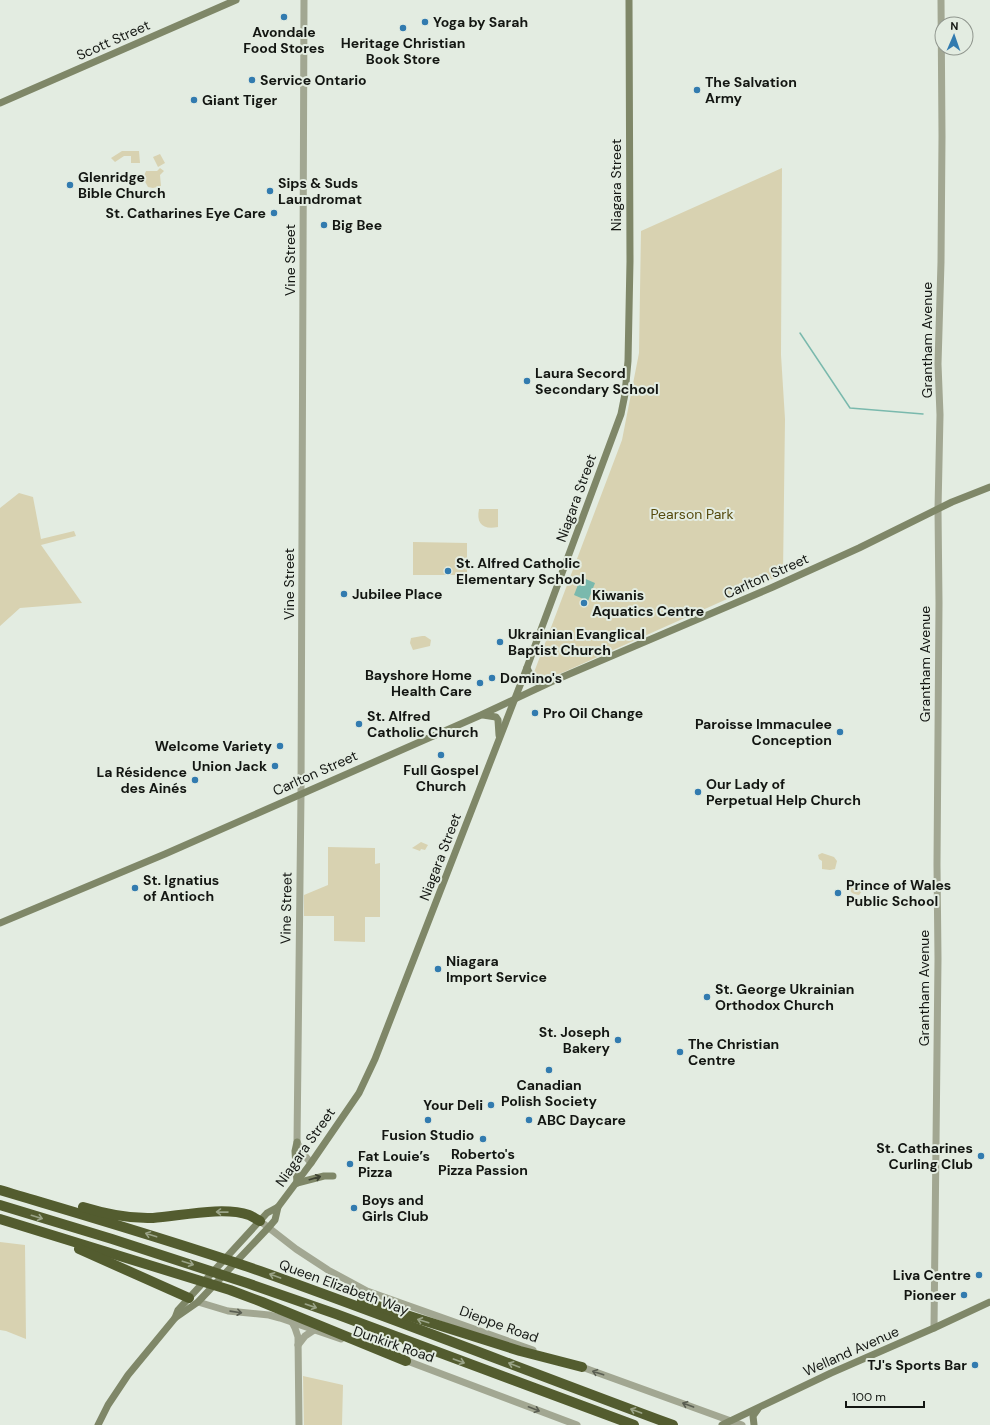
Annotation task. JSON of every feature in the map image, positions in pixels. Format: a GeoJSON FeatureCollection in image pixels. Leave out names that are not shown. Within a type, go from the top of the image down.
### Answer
{"type":"FeatureCollection","features":[{"type":"Feature","properties":{"kind":"highway"},"geometry":{"type":"LineString","coordinates":[[0,1185],[101,1213],[134,1218],[153,1218],[207,1212],[236,1212],[248,1215],[260,1221]]}},
{"type":"Feature","properties":{"kind":"highway","name":"Queen Elizabeth Way"},"geometry":{"type":"LineString","coordinates":[[0,1190],[135,1230],[258,1270],[673,1425]]}},
{"type":"Feature","properties":{"kind":"highway","name":"Queen Elizabeth Way"},"geometry":{"type":"LineString","coordinates":[[0,1205],[112,1239],[247,1283],[336,1314],[634,1425]]}},
{"type":"Feature","properties":{"kind":"highway"},"geometry":{"type":"LineString","coordinates":[[0,1219],[243,1294],[406,1361]]}},
{"type":"Feature","properties":{"kind":"highway"},"geometry":{"type":"LineString","coordinates":[[36,1230],[194,1297]]}},
{"type":"Feature","properties":{"kind":"highway"},"geometry":{"type":"LineString","coordinates":[[295,1284],[361,1301],[520,1351],[582,1367]]}},
{"type":"Feature","properties":{"kind":"main road","name":"Scott Street"},"geometry":{"type":"LineString","coordinates":[[0,103],[236,0]]}},
{"type":"Feature","properties":{"kind":"main road","name":"Niagara Street"},"geometry":{"type":"LineString","coordinates":[[98,1425],[108,1406],[128,1375],[175,1318],[178,1310],[194,1297],[246,1235],[267,1213],[278,1207],[297,1183],[359,1092],[375,1059],[527,668],[618,424],[625,394],[628,362],[630,260],[629,0]]}},
{"type":"Feature","properties":{"kind":"main road","name":"Carlton Street"},"geometry":{"type":"LineString","coordinates":[[0,923],[165,854],[481,715],[553,681],[815,568],[952,502],[990,487]]}},
{"type":"Feature","properties":{"kind":"main road"},"geometry":{"type":"LineString","coordinates":[[527,668],[531,676],[538,682],[553,681]]}},
{"type":"Feature","properties":{"kind":"main road"},"geometry":{"type":"LineString","coordinates":[[481,715],[496,717],[498,720],[499,739]]}},
{"type":"Feature","properties":{"kind":"main road"},"geometry":{"type":"LineString","coordinates":[[297,1142],[295,1155],[297,1183],[324,1176],[333,1176]]}},
{"type":"Feature","properties":{"kind":"main road","name":"Niagara Street"},"geometry":{"type":"LineString","coordinates":[[194,1297],[205,1295],[258,1239],[275,1220],[278,1207]]}},
{"type":"Feature","properties":{"kind":"main road","name":"Welland Avenue"},"geometry":{"type":"LineString","coordinates":[[722,1425],[832,1373],[990,1302]]}},
{"type":"Feature","properties":{"kind":"main road"},"geometry":{"type":"LineString","coordinates":[[754,1425],[753,1416],[758,1409]]}},
{"type":"Feature","properties":{"kind":"street","name":"Vine Street"},"geometry":{"type":"LineString","coordinates":[[297,1142],[301,794],[304,0]]}},
{"type":"Feature","properties":{"kind":"street","name":"Grantham Avenue"},"geometry":{"type":"LineString","coordinates":[[934,1328],[938,966],[938,509],[940,415],[938,364],[942,173],[941,0]]}},
{"type":"Feature","properties":{"kind":"street"},"geometry":{"type":"LineString","coordinates":[[297,1142],[301,1151],[311,1163]]}},
{"type":"Feature","properties":{"kind":"street","name":"Dieppe Road"},"geometry":{"type":"LineString","coordinates":[[260,1221],[296,1249],[328,1270],[367,1291],[742,1425]]}},
{"type":"Feature","properties":{"kind":"street","name":"Dunkirk Road"},"geometry":{"type":"LineString","coordinates":[[194,1297],[228,1311],[269,1315],[292,1322],[406,1361],[577,1425]]}},
{"type":"Feature","properties":{"kind":"street"},"geometry":{"type":"LineString","coordinates":[[292,1322],[297,1332],[298,1345],[299,1425]]}},
{"type":"Feature","properties":{"kind":"street"},"geometry":{"type":"LineString","coordinates":[[298,1345],[305,1336],[314,1330]]}},
{"type":"Feature","properties":{"kind":"green space"},"geometry":{"type":"Polygon","coordinates":[[[122,151],[139,151],[140,163],[131,163],[131,156],[124,156],[115,162],[111,158],[122,151]]]}},
{"type":"Feature","properties":{"kind":"green space"},"geometry":{"type":"Polygon","coordinates":[[[160,154],[165,163],[158,167],[153,157],[160,154]]]}},
{"type":"Feature","properties":{"kind":"green space"},"geometry":{"type":"Polygon","coordinates":[[[160,168],[164,171],[160,175],[161,186],[153,188],[148,187],[143,178],[146,171],[157,171],[160,168]]]}},
{"type":"Feature","properties":{"kind":"green space","name":"Pearson Park"},"geometry":{"type":"Polygon","coordinates":[[[782,168],[781,355],[785,419],[783,574],[564,672],[539,681],[533,675],[622,440],[639,353],[641,231],[782,168]]]}},
{"type":"Feature","properties":{"kind":"green space"},"geometry":{"type":"Polygon","coordinates":[[[19,493],[33,497],[41,539],[74,531],[76,536],[41,545],[82,603],[20,608],[0,626],[0,508],[19,493]]]}},
{"type":"Feature","properties":{"kind":"green space"},"geometry":{"type":"Polygon","coordinates":[[[479,509],[498,509],[498,527],[488,528],[482,525],[478,514],[479,509]]]}},
{"type":"Feature","properties":{"kind":"green space"},"geometry":{"type":"Polygon","coordinates":[[[413,542],[467,543],[467,575],[413,575],[413,542]]]}},
{"type":"Feature","properties":{"kind":"green space"},"geometry":{"type":"Polygon","coordinates":[[[425,636],[431,640],[430,646],[413,650],[410,643],[411,638],[425,636]]]}},
{"type":"Feature","properties":{"kind":"green space"},"geometry":{"type":"Polygon","coordinates":[[[421,842],[428,845],[425,850],[421,849],[420,851],[412,848],[421,842]]]}},
{"type":"Feature","properties":{"kind":"green space"},"geometry":{"type":"Polygon","coordinates":[[[328,847],[375,848],[375,864],[380,863],[380,917],[365,917],[365,942],[334,941],[334,916],[304,916],[304,895],[328,885],[328,847]]]}},
{"type":"Feature","properties":{"kind":"green space"},"geometry":{"type":"Polygon","coordinates":[[[822,853],[834,857],[837,861],[835,869],[822,869],[822,861],[819,859],[818,855],[822,853]]]}},
{"type":"Feature","properties":{"kind":"green space"},"geometry":{"type":"Polygon","coordinates":[[[851,885],[860,887],[863,890],[859,895],[853,894],[849,889],[851,885]]]}},
{"type":"Feature","properties":{"kind":"green space"},"geometry":{"type":"Polygon","coordinates":[[[0,1242],[25,1245],[26,1339],[0,1330],[0,1242]]]}},
{"type":"Feature","properties":{"kind":"green space"},"geometry":{"type":"Polygon","coordinates":[[[303,1376],[343,1385],[342,1425],[304,1425],[303,1376]]]}},
{"type":"Feature","properties":{"kind":"water"},"geometry":{"type":"Polygon","coordinates":[[[581,577],[595,583],[588,601],[574,595],[581,577]]]}},
{"type":"Feature","properties":{"kind":"waterway"},"geometry":{"type":"LineString","coordinates":[[800,333],[850,408],[923,414]]}},
{"type":"Feature","properties":{"kind":"place","name":"Avondale Food Stores"},"geometry":{"type":"Point","coordinates":[284,17]}},
{"type":"Feature","properties":{"kind":"place","name":"Yoga by Sarah"},"geometry":{"type":"Point","coordinates":[425,22]}},
{"type":"Feature","properties":{"kind":"place","name":"Heritage Christian Book Store"},"geometry":{"type":"Point","coordinates":[403,28]}},
{"type":"Feature","properties":{"kind":"place","name":"Service Ontario"},"geometry":{"type":"Point","coordinates":[252,80]}},
{"type":"Feature","properties":{"kind":"place","name":"The Salvation Army"},"geometry":{"type":"Point","coordinates":[697,90]}},
{"type":"Feature","properties":{"kind":"place","name":"Giant Tiger"},"geometry":{"type":"Point","coordinates":[194,100]}},
{"type":"Feature","properties":{"kind":"place","name":"Glenridge Bible Church"},"geometry":{"type":"Point","coordinates":[70,185]}},
{"type":"Feature","properties":{"kind":"place","name":"Sips & Suds Laundromat"},"geometry":{"type":"Point","coordinates":[270,191]}},
{"type":"Feature","properties":{"kind":"place","name":"St. Catharines Eye Care"},"geometry":{"type":"Point","coordinates":[274,213]}},
{"type":"Feature","properties":{"kind":"place","name":"Big Bee"},"geometry":{"type":"Point","coordinates":[324,225]}},
{"type":"Feature","properties":{"kind":"place","name":"Laura Secord Secondary School"},"geometry":{"type":"Point","coordinates":[527,381]}},
{"type":"Feature","properties":{"kind":"place","name":"St. Alfred Catholic Elementary School"},"geometry":{"type":"Point","coordinates":[448,571]}},
{"type":"Feature","properties":{"kind":"place","name":"Jubilee Place"},"geometry":{"type":"Point","coordinates":[344,594]}},
{"type":"Feature","properties":{"kind":"place","name":"Kiwanis Aquatics Centre"},"geometry":{"type":"Point","coordinates":[584,603]}},
{"type":"Feature","properties":{"kind":"place","name":"Ukrainian Evanglical Baptist Church"},"geometry":{"type":"Point","coordinates":[500,642]}},
{"type":"Feature","properties":{"kind":"place","name":"Domino's"},"geometry":{"type":"Point","coordinates":[492,678]}},
{"type":"Feature","properties":{"kind":"place","name":"Bayshore Home Health Care"},"geometry":{"type":"Point","coordinates":[480,683]}},
{"type":"Feature","properties":{"kind":"place","name":"Pro Oil Change"},"geometry":{"type":"Point","coordinates":[535,713]}},
{"type":"Feature","properties":{"kind":"place","name":"St. Alfred Catholic Church"},"geometry":{"type":"Point","coordinates":[359,724]}},
{"type":"Feature","properties":{"kind":"place","name":"Paroisse Immaculee Conception"},"geometry":{"type":"Point","coordinates":[840,732]}},
{"type":"Feature","properties":{"kind":"place","name":"Welcome Variety"},"geometry":{"type":"Point","coordinates":[280,746]}},
{"type":"Feature","properties":{"kind":"place","name":"Full Gospel Church"},"geometry":{"type":"Point","coordinates":[441,755]}},
{"type":"Feature","properties":{"kind":"place","name":"Union Jack"},"geometry":{"type":"Point","coordinates":[275,766]}},
{"type":"Feature","properties":{"kind":"place","name":"La Résidence des Ainés"},"geometry":{"type":"Point","coordinates":[195,780]}},
{"type":"Feature","properties":{"kind":"place","name":"Our Lady of Perpetual Help Church"},"geometry":{"type":"Point","coordinates":[698,792]}},
{"type":"Feature","properties":{"kind":"place","name":"St. Ignatius of Antioch"},"geometry":{"type":"Point","coordinates":[135,888]}},
{"type":"Feature","properties":{"kind":"place","name":"Prince of Wales Public School"},"geometry":{"type":"Point","coordinates":[838,893]}},
{"type":"Feature","properties":{"kind":"place","name":"Niagara Import Service"},"geometry":{"type":"Point","coordinates":[438,969]}},
{"type":"Feature","properties":{"kind":"place","name":"St. George Ukrainian Orthodox Church"},"geometry":{"type":"Point","coordinates":[707,997]}},
{"type":"Feature","properties":{"kind":"place","name":"St. Joseph Bakery"},"geometry":{"type":"Point","coordinates":[618,1040]}},
{"type":"Feature","properties":{"kind":"place","name":"The Christian Centre"},"geometry":{"type":"Point","coordinates":[680,1052]}},
{"type":"Feature","properties":{"kind":"place","name":"Canadian Polish Society"},"geometry":{"type":"Point","coordinates":[549,1070]}},
{"type":"Feature","properties":{"kind":"place","name":"Your Deli"},"geometry":{"type":"Point","coordinates":[491,1105]}},
{"type":"Feature","properties":{"kind":"place","name":"Fusion Studio"},"geometry":{"type":"Point","coordinates":[428,1120]}},
{"type":"Feature","properties":{"kind":"place","name":"ABC Daycare"},"geometry":{"type":"Point","coordinates":[529,1120]}},
{"type":"Feature","properties":{"kind":"place","name":"Roberto's Pizza Passion"},"geometry":{"type":"Point","coordinates":[483,1139]}},
{"type":"Feature","properties":{"kind":"place","name":"St. Catharines Curling Club"},"geometry":{"type":"Point","coordinates":[981,1156]}},
{"type":"Feature","properties":{"kind":"place","name":"Fat Louie’s Pizza"},"geometry":{"type":"Point","coordinates":[350,1164]}},
{"type":"Feature","properties":{"kind":"place","name":"Boys and Girls Club"},"geometry":{"type":"Point","coordinates":[354,1208]}},
{"type":"Feature","properties":{"kind":"place","name":"Liva Centre"},"geometry":{"type":"Point","coordinates":[979,1275]}},
{"type":"Feature","properties":{"kind":"place","name":"Pioneer"},"geometry":{"type":"Point","coordinates":[964,1295]}},
{"type":"Feature","properties":{"kind":"place","name":"TJ's Sports Bar"},"geometry":{"type":"Point","coordinates":[975,1365]}}]}
